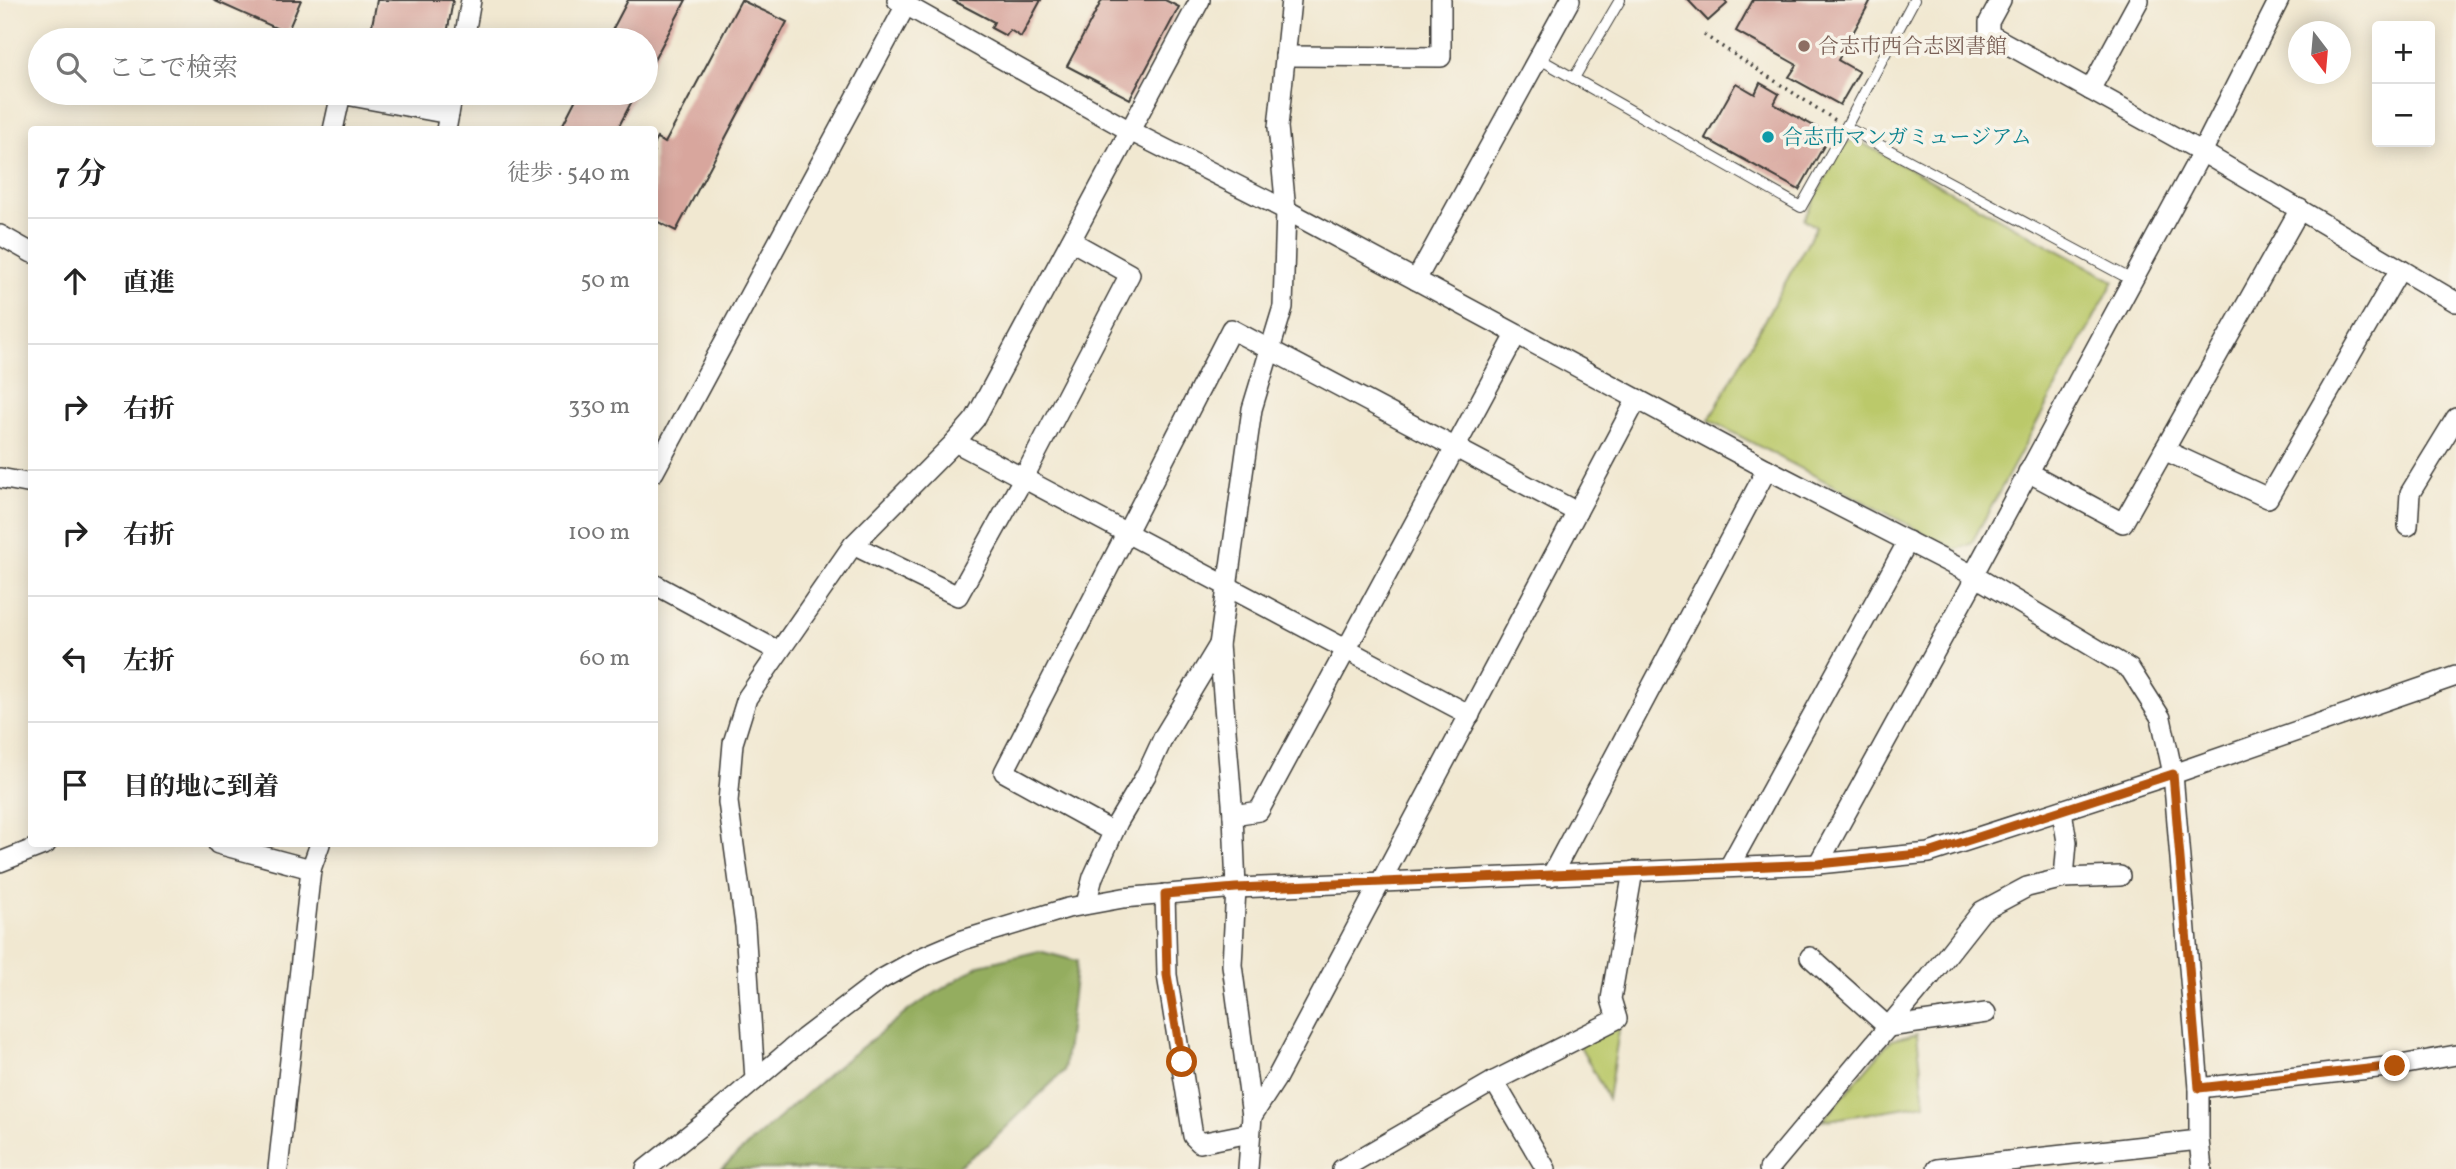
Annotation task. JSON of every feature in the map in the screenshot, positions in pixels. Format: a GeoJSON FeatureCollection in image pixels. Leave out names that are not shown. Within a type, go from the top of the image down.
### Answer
{"type":"FeatureCollection","features":[{"type":"Feature","properties":{"kind":"street"},"geometry":{"type":"LineString","coordinates":[[466,28],[471,0]]}},
{"type":"Feature","properties":{"kind":"street"},"geometry":{"type":"LineString","coordinates":[[755,1080],[745,926],[727,802],[733,743],[747,698],[853,545],[975,419],[1200,0]]}},
{"type":"Feature","properties":{"kind":"street"},"geometry":{"type":"LineString","coordinates":[[1248,1169],[1251,1125],[1232,965],[1236,888],[1233,815],[1219,645],[1252,409],[1283,307],[1286,210],[1278,127],[1291,0]]}},
{"type":"Feature","properties":{"kind":"street"},"geometry":{"type":"LineString","coordinates":[[1285,56],[1441,57],[1441,0]]}},
{"type":"Feature","properties":{"kind":"street"},"geometry":{"type":"LineString","coordinates":[[1416,280],[1570,0]]}},
{"type":"Feature","properties":{"kind":"street"},"geometry":{"type":"LineString","coordinates":[[2001,0],[1989,22],[1989,34],[2202,152],[2456,302]]}},
{"type":"Feature","properties":{"kind":"street"},"geometry":{"type":"LineString","coordinates":[[2090,90],[2139,0]]}},
{"type":"Feature","properties":{"kind":"street"},"geometry":{"type":"LineString","coordinates":[[1818,864],[1971,586],[1973,575],[2202,152],[2279,0]]}},
{"type":"Feature","properties":{"kind":"street"},"geometry":{"type":"LineString","coordinates":[[658,464],[902,2],[1130,131],[1286,210],[1767,469],[1973,575],[2130,669],[2161,718],[2173,774],[2199,1088],[2202,1169]]}},
{"type":"Feature","properties":{"kind":"street"},"geometry":{"type":"LineString","coordinates":[[334,126],[336,105]]}},
{"type":"Feature","properties":{"kind":"street"},"geometry":{"type":"LineString","coordinates":[[383,105],[447,122]]}},
{"type":"Feature","properties":{"kind":"street"},"geometry":{"type":"LineString","coordinates":[[2028,472],[2123,523],[2300,209]]}},
{"type":"Feature","properties":{"kind":"street"},"geometry":{"type":"LineString","coordinates":[[0,235],[28,251]]}},
{"type":"Feature","properties":{"kind":"street"},"geometry":{"type":"LineString","coordinates":[[853,545],[958,596],[1023,479],[1130,274],[1071,241]]}},
{"type":"Feature","properties":{"kind":"street"},"geometry":{"type":"LineString","coordinates":[[2164,450],[2268,498],[2400,269]]}},
{"type":"Feature","properties":{"kind":"street"},"geometry":{"type":"LineString","coordinates":[[1113,832],[1004,772],[1231,329],[1577,512]]}},
{"type":"Feature","properties":{"kind":"street"},"geometry":{"type":"LineString","coordinates":[[1233,815],[1259,811],[1516,335]]}},
{"type":"Feature","properties":{"kind":"street"},"geometry":{"type":"LineString","coordinates":[[1165,894],[1167,975],[1193,1136],[1200,1143],[1251,1125],[1637,399]]}},
{"type":"Feature","properties":{"kind":"street"},"geometry":{"type":"LineString","coordinates":[[2408,526],[2410,494],[2456,418]]}},
{"type":"Feature","properties":{"kind":"street"},"geometry":{"type":"LineString","coordinates":[[955,442],[1470,715]]}},
{"type":"Feature","properties":{"kind":"street"},"geometry":{"type":"LineString","coordinates":[[1551,876],[1767,469]]}},
{"type":"Feature","properties":{"kind":"street"},"geometry":{"type":"LineString","coordinates":[[0,478],[28,483]]}},
{"type":"Feature","properties":{"kind":"street"},"geometry":{"type":"LineString","coordinates":[[1729,867],[1908,541]]}},
{"type":"Feature","properties":{"kind":"street"},"geometry":{"type":"LineString","coordinates":[[658,585],[778,651]]}},
{"type":"Feature","properties":{"kind":"street"},"geometry":{"type":"LineString","coordinates":[[1086,904],[1093,877],[1113,832],[1146,775],[1164,737],[1219,645]]}},
{"type":"Feature","properties":{"kind":"street"},"geometry":{"type":"LineString","coordinates":[[646,1169],[804,1038],[880,979],[963,940],[1086,904],[1236,888],[1818,864],[1929,853],[2173,774],[2456,676]]}},
{"type":"Feature","properties":{"kind":"street"},"geometry":{"type":"LineString","coordinates":[[2062,811],[2067,842],[2064,877]]}},
{"type":"Feature","properties":{"kind":"street"},"geometry":{"type":"LineString","coordinates":[[0,862],[38,847]]}},
{"type":"Feature","properties":{"kind":"street"},"geometry":{"type":"LineString","coordinates":[[229,847],[311,869]]}},
{"type":"Feature","properties":{"kind":"street"},"geometry":{"type":"LineString","coordinates":[[278,1169],[311,869],[319,847]]}},
{"type":"Feature","properties":{"kind":"street"},"geometry":{"type":"LineString","coordinates":[[1342,1169],[1494,1081],[1617,1018],[1611,999],[1633,871]]}},
{"type":"Feature","properties":{"kind":"street"},"geometry":{"type":"LineString","coordinates":[[1777,1166],[1982,911],[2026,887],[2064,877],[2120,876]]}},
{"type":"Feature","properties":{"kind":"street"},"geometry":{"type":"LineString","coordinates":[[1810,957],[1888,1027]]}},
{"type":"Feature","properties":{"kind":"street"},"geometry":{"type":"LineString","coordinates":[[1888,1027],[1986,1013]]}},
{"type":"Feature","properties":{"kind":"street"},"geometry":{"type":"LineString","coordinates":[[2199,1088],[2395,1066],[2456,1055]]}},
{"type":"Feature","properties":{"kind":"street"},"geometry":{"type":"LineString","coordinates":[[1494,1081],[1546,1169]]}},
{"type":"Feature","properties":{"kind":"street"},"geometry":{"type":"LineString","coordinates":[[1937,1169],[2199,1140]]}},
{"type":"Feature","properties":{"kind":"lane"},"geometry":{"type":"LineString","coordinates":[[1574,78],[1620,0]]}},
{"type":"Feature","properties":{"kind":"lane"},"geometry":{"type":"LineString","coordinates":[[1538,58],[1801,206],[1914,0]]}},
{"type":"Feature","properties":{"kind":"lane"},"geometry":{"type":"LineString","coordinates":[[1846,127],[2132,280]]}},
{"type":"Feature","properties":{"kind":"path"},"geometry":{"type":"LineString","coordinates":[[1704,35],[1846,127]]}},
{"type":"Feature","properties":{"kind":"green space"},"geometry":{"type":"Polygon","coordinates":[[[1857,140],[2114,281],[1971,544],[1956,550],[1709,420],[1816,227],[1804,219],[1843,144],[1857,140]]]}},
{"type":"Feature","properties":{"kind":"green space"},"geometry":{"type":"Polygon","coordinates":[[[1039,951],[1077,961],[1064,1071],[989,1144],[954,1169],[721,1169],[834,1069],[912,1008],[980,965],[1039,951]]]}},
{"type":"Feature","properties":{"kind":"green space"},"geometry":{"type":"Polygon","coordinates":[[[1620,1025],[1608,1099],[1579,1044],[1620,1025]]]}},
{"type":"Feature","properties":{"kind":"green space"},"geometry":{"type":"Polygon","coordinates":[[[1917,1034],[1925,1104],[1822,1121],[1891,1040],[1917,1034]]]}},
{"type":"Feature","properties":{"kind":"building"},"geometry":{"type":"Polygon","coordinates":[[[213,0],[301,0],[289,28],[276,28],[213,0]]]}},
{"type":"Feature","properties":{"kind":"building"},"geometry":{"type":"Polygon","coordinates":[[[377,0],[453,0],[448,28],[371,28],[377,0]]]}},
{"type":"Feature","properties":{"kind":"building"},"geometry":{"type":"Polygon","coordinates":[[[628,0],[686,0],[658,52],[658,28],[613,28],[628,0]]]}},
{"type":"Feature","properties":{"kind":"building"},"geometry":{"type":"Polygon","coordinates":[[[741,0],[787,22],[676,231],[658,222],[658,139],[665,143],[741,0]]]}},
{"type":"Feature","properties":{"kind":"building"},"geometry":{"type":"Polygon","coordinates":[[[952,0],[1041,0],[1021,37],[1010,30],[1006,36],[991,28],[994,22],[952,0]]]}},
{"type":"Feature","properties":{"kind":"building"},"geometry":{"type":"Polygon","coordinates":[[[1102,0],[1165,0],[1179,7],[1130,99],[1067,66],[1102,0]]]}},
{"type":"Feature","properties":{"kind":"building"},"geometry":{"type":"Polygon","coordinates":[[[1688,0],[1725,0],[1727,4],[1708,21],[1688,0]]]}},
{"type":"Feature","properties":{"kind":"building","name":"合志市西合志図書館"},"geometry":{"type":"Polygon","coordinates":[[[1753,0],[1871,0],[1838,60],[1859,72],[1840,105],[1789,77],[1797,65],[1736,31],[1753,0]]]}},
{"type":"Feature","properties":{"kind":"building","name":"合志市マンガミュージアム"},"geometry":{"type":"Polygon","coordinates":[[[1736,83],[1755,94],[1760,83],[1779,94],[1774,104],[1830,135],[1799,190],[1705,138],[1736,83]]]}},
{"type":"Feature","properties":{"kind":"building"},"geometry":{"type":"Polygon","coordinates":[[[573,105],[630,105],[619,126],[562,126],[573,105]]]}},
{"type":"Feature","properties":{"kind":"place","name":"合志市西合志図書館"},"geometry":{"type":"Point","coordinates":[1804,46]}},
{"type":"Feature","properties":{"kind":"place","name":"合志市マンガミュージアム"},"geometry":{"type":"Point","coordinates":[1768,137]}},
{"type":"Feature","properties":{"kind":"route"},"geometry":{"type":"LineString","coordinates":[[1182,1062],[1167,975],[1165,894],[1236,888],[1818,864],[1929,853],[2173,774],[2199,1088],[2395,1066]]}}]}
